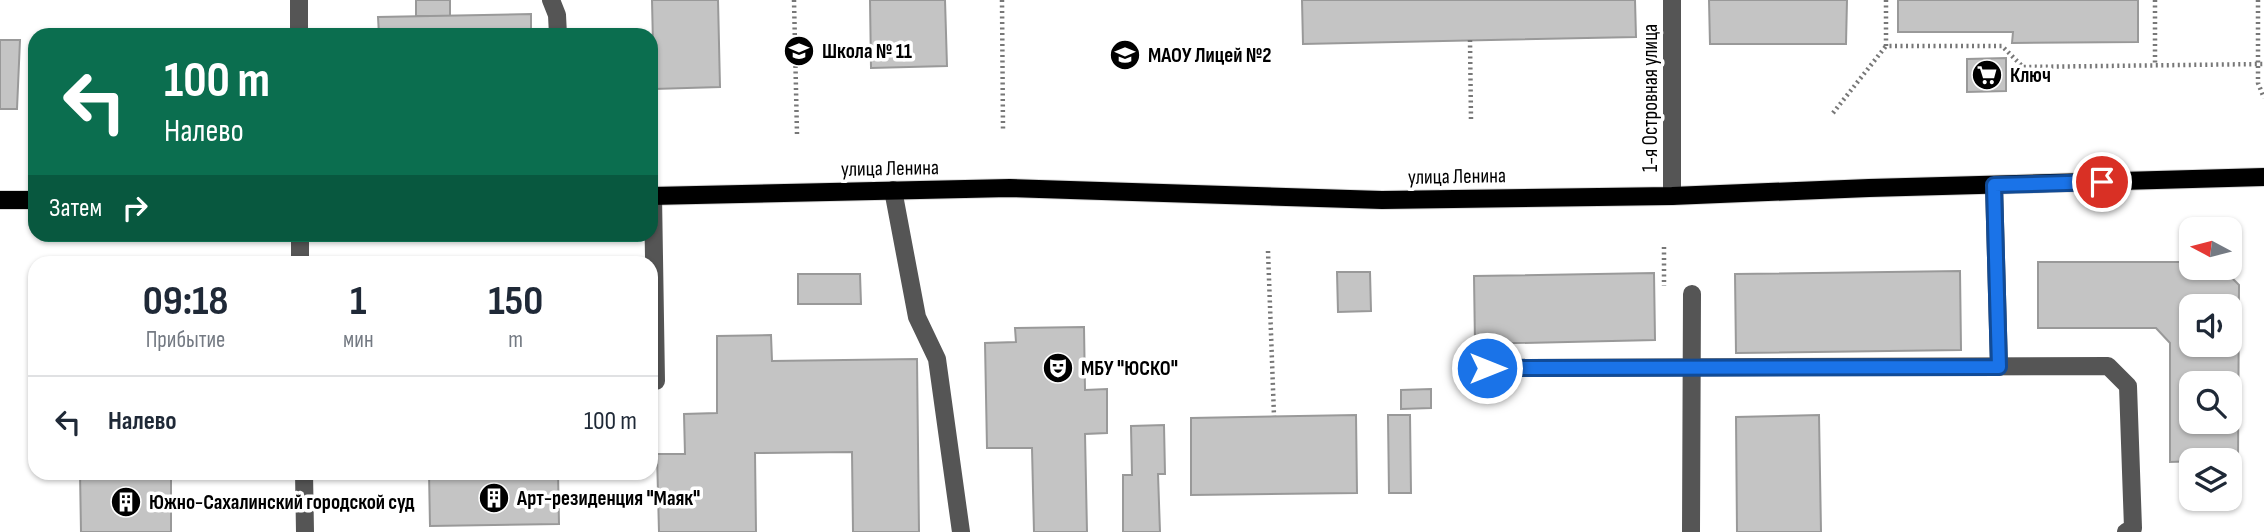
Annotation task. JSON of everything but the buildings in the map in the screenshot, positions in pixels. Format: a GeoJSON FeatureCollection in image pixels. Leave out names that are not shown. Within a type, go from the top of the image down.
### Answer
{"type":"FeatureCollection","features":[{"type":"Feature","properties":{"kind":"main road","name":"улица Ленина"},"geometry":{"type":"LineString","coordinates":[[658,196],[1010,188],[1382,200],[1672,196],[1870,187],[2264,177]]}},
{"type":"Feature","properties":{"kind":"main road"},"geometry":{"type":"LineString","coordinates":[[0,200],[28,200]]}},
{"type":"Feature","properties":{"kind":"street"},"geometry":{"type":"LineString","coordinates":[[299,0],[299,28]]}},
{"type":"Feature","properties":{"kind":"street"},"geometry":{"type":"LineString","coordinates":[[551,0],[557,15],[558,28]]}},
{"type":"Feature","properties":{"kind":"street","name":"1-я Островная улица"},"geometry":{"type":"LineString","coordinates":[[1672,0],[1672,196]]}},
{"type":"Feature","properties":{"kind":"street"},"geometry":{"type":"LineString","coordinates":[[1994,185],[1999,367]]}},
{"type":"Feature","properties":{"kind":"street"},"geometry":{"type":"LineString","coordinates":[[893,190],[917,317],[937,359],[961,532]]}},
{"type":"Feature","properties":{"kind":"street"},"geometry":{"type":"LineString","coordinates":[[1691,532],[1692,294]]}},
{"type":"Feature","properties":{"kind":"street"},"geometry":{"type":"LineString","coordinates":[[1487,368],[2108,366],[2128,386],[2133,528],[2126,532]]}},
{"type":"Feature","properties":{"kind":"street"},"geometry":{"type":"LineString","coordinates":[[304,480],[305,532]]}},
{"type":"Feature","properties":{"kind":"path"},"geometry":{"type":"LineString","coordinates":[[794,0],[797,134]]}},
{"type":"Feature","properties":{"kind":"path"},"geometry":{"type":"LineString","coordinates":[[1003,0],[1003,130]]}},
{"type":"Feature","properties":{"kind":"path"},"geometry":{"type":"LineString","coordinates":[[1833,113],[1886,46],[1886,0]]}},
{"type":"Feature","properties":{"kind":"path"},"geometry":{"type":"LineString","coordinates":[[2155,0],[2155,66]]}},
{"type":"Feature","properties":{"kind":"path"},"geometry":{"type":"LineString","coordinates":[[2258,0],[2261,65],[2258,83],[2264,98]]}},
{"type":"Feature","properties":{"kind":"path"},"geometry":{"type":"LineString","coordinates":[[1470,40],[1471,120]]}},
{"type":"Feature","properties":{"kind":"path"},"geometry":{"type":"LineString","coordinates":[[1886,46],[2002,46],[2023,67],[2261,65]]}},
{"type":"Feature","properties":{"kind":"path"},"geometry":{"type":"LineString","coordinates":[[1268,251],[1274,416]]}},
{"type":"Feature","properties":{"kind":"place","name":"Школа № 11"},"geometry":{"type":"Point","coordinates":[799,51]}},
{"type":"Feature","properties":{"kind":"place","name":"МАОУ Лицей №2"},"geometry":{"type":"Point","coordinates":[1125,55]}},
{"type":"Feature","properties":{"kind":"place","name":"Ключ"},"geometry":{"type":"Point","coordinates":[1987,75]}},
{"type":"Feature","properties":{"kind":"place","name":"МБУ \"ЮСКО\""},"geometry":{"type":"Point","coordinates":[1058,368]}},
{"type":"Feature","properties":{"kind":"place","name":"Арт-резиденция \"Маяк\""},"geometry":{"type":"Point","coordinates":[494,498]}},
{"type":"Feature","properties":{"kind":"place","name":"Южно-Сахалинский городской суд"},"geometry":{"type":"Point","coordinates":[126,502]}},
{"type":"Feature","properties":{"kind":"route"},"geometry":{"type":"LineString","coordinates":[[1487,368],[1999,367],[1994,185],[2102,182]]}}]}
